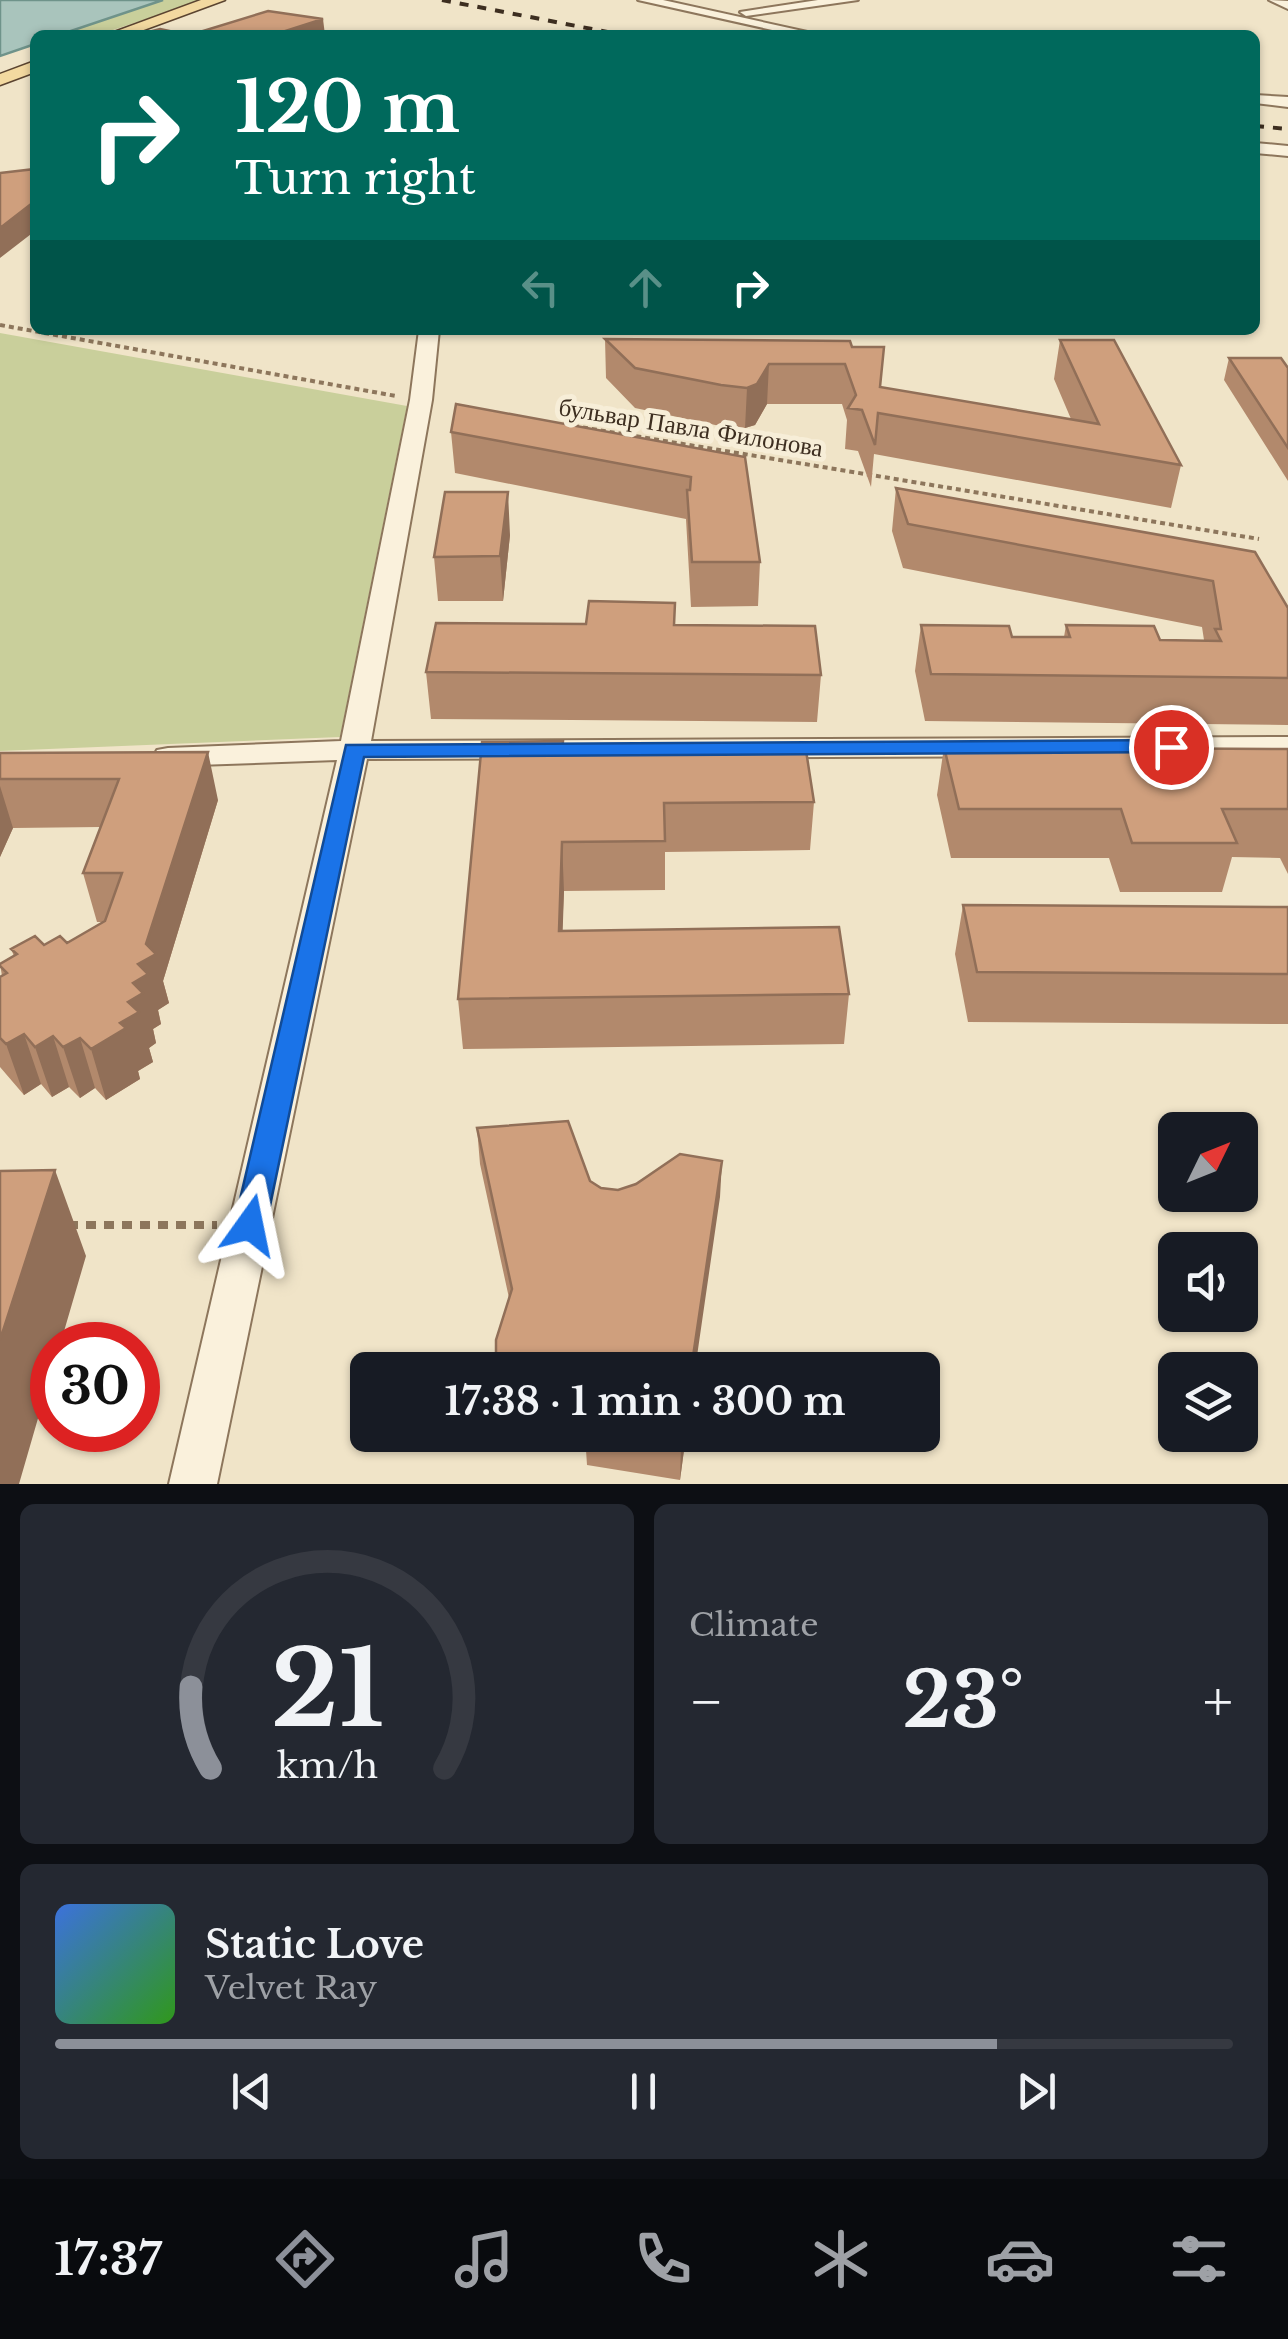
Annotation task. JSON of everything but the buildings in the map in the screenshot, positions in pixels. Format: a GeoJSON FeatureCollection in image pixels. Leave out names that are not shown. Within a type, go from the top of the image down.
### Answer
{"type":"FeatureCollection","features":[{"type":"Feature","properties":{"kind":"main road"},"geometry":{"type":"LineString","coordinates":[[129,30],[217,0]]}},
{"type":"Feature","properties":{"kind":"main road"},"geometry":{"type":"LineString","coordinates":[[0,80],[30,68]]}},
{"type":"Feature","properties":{"kind":"street"},"geometry":{"type":"LineString","coordinates":[[644,0],[790,30]]}},
{"type":"Feature","properties":{"kind":"street"},"geometry":{"type":"LineString","coordinates":[[718,15],[852,0]]}},
{"type":"Feature","properties":{"kind":"street"},"geometry":{"type":"LineString","coordinates":[[1275,0],[1288,5]]}},
{"type":"Feature","properties":{"kind":"street"},"geometry":{"type":"LineString","coordinates":[[1260,98],[1288,90]]}},
{"type":"Feature","properties":{"kind":"street"},"geometry":{"type":"LineString","coordinates":[[1260,99],[1288,102]]}},
{"type":"Feature","properties":{"kind":"street"},"geometry":{"type":"LineString","coordinates":[[1260,149],[1288,152]]}},
{"type":"Feature","properties":{"kind":"street"},"geometry":{"type":"LineString","coordinates":[[194,1484],[354,750],[421,400],[428,335]]}},
{"type":"Feature","properties":{"kind":"street"},"geometry":{"type":"LineString","coordinates":[[138,758],[354,750],[1288,746]]}},
{"type":"Feature","properties":{"kind":"path"},"geometry":{"type":"LineString","coordinates":[[0,324],[30,329]]}},
{"type":"Feature","properties":{"kind":"path"},"geometry":{"type":"LineString","coordinates":[[61,335],[421,400]]}},
{"type":"Feature","properties":{"kind":"path","name":"бульвар Павла Филонова"},"geometry":{"type":"LineString","coordinates":[[558,423],[1259,539]]}},
{"type":"Feature","properties":{"kind":"path"},"geometry":{"type":"LineString","coordinates":[[58,1225],[250,1225]]}},
{"type":"Feature","properties":{"kind":"green space"},"geometry":{"type":"Polygon","coordinates":[[[163,0],[203,0],[113,30],[74,30],[163,0]]]}},
{"type":"Feature","properties":{"kind":"green space"},"geometry":{"type":"Polygon","coordinates":[[[0,333],[407,406],[340,737],[0,751],[0,333]]]}},
{"type":"Feature","properties":{"kind":"water"},"geometry":{"type":"Polygon","coordinates":[[[0,0],[163,0],[74,30],[30,30],[30,46],[0,56],[0,0]]]}},
{"type":"Feature","properties":{"kind":"railway"},"geometry":{"type":"LineString","coordinates":[[442,0],[597,30]]}},
{"type":"Feature","properties":{"kind":"railway"},"geometry":{"type":"LineString","coordinates":[[1260,126],[1288,129]]}},
{"type":"Feature","properties":{"kind":"route"},"geometry":{"type":"LineString","coordinates":[[250,1225],[354,750],[1171,747]]}}]}
